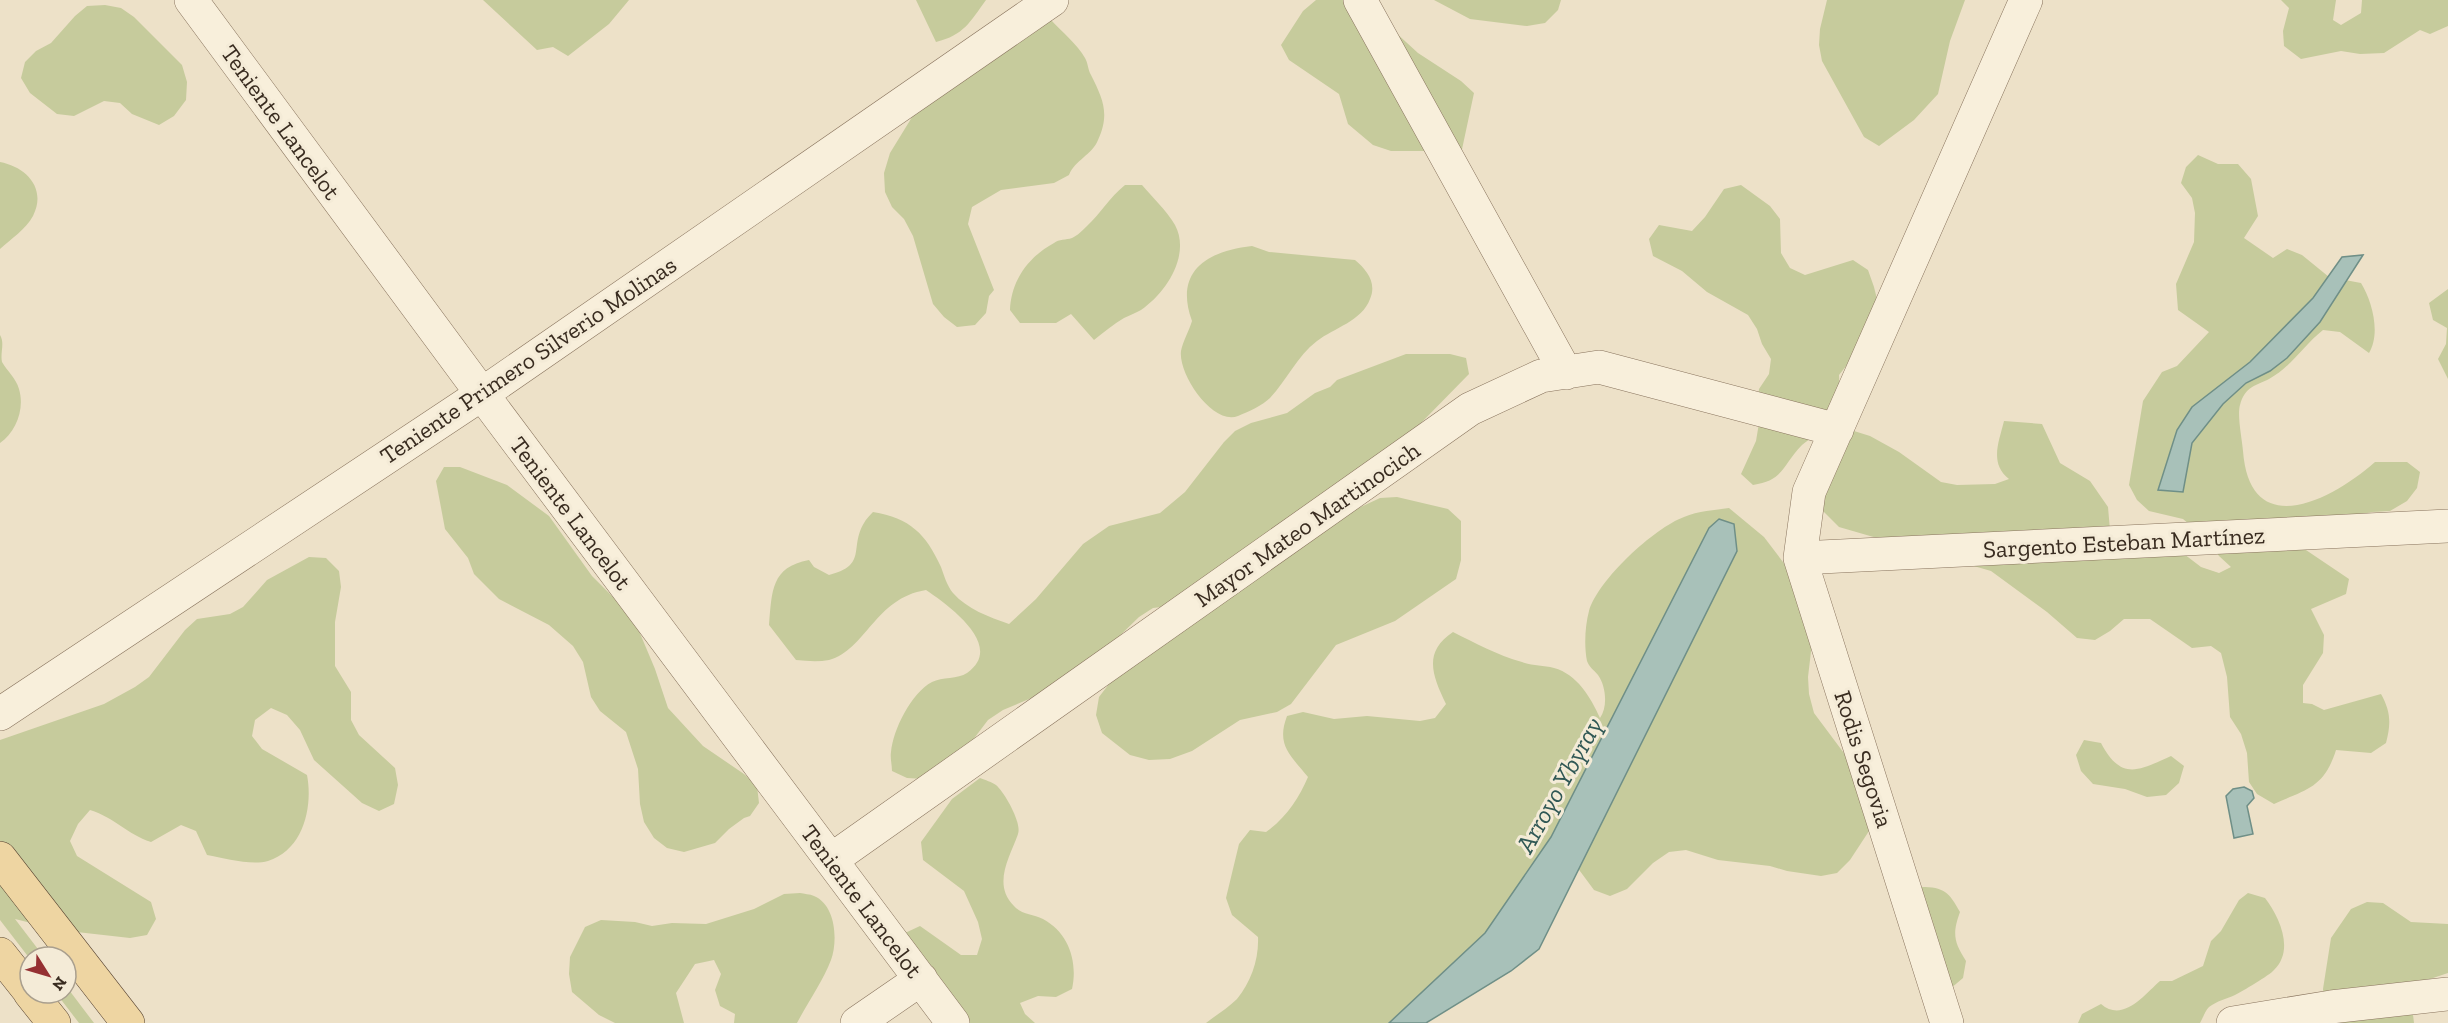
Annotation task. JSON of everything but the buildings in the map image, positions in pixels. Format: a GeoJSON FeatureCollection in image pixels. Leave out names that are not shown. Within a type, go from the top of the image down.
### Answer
{"type":"FeatureCollection","features":[{"type":"Feature","properties":{"kind":"main road"},"geometry":{"type":"LineString","coordinates":[[0,858],[128,1023]]}},
{"type":"Feature","properties":{"kind":"main road"},"geometry":{"type":"LineString","coordinates":[[0,954],[18,977]]}},
{"type":"Feature","properties":{"kind":"main road"},"geometry":{"type":"LineString","coordinates":[[40,1005],[54,1023]]}},
{"type":"Feature","properties":{"kind":"street","name":"Teniente Lancelot"},"geometry":{"type":"LineString","coordinates":[[191,0],[482,394],[953,1023]]}},
{"type":"Feature","properties":{"kind":"street","name":"Teniente Primero Silverio Molinas"},"geometry":{"type":"LineString","coordinates":[[0,714],[482,394],[1052,0]]}},
{"type":"Feature","properties":{"kind":"street"},"geometry":{"type":"LineString","coordinates":[[1360,0],[1566,373]]}},
{"type":"Feature","properties":{"kind":"street","name":"Rodis Segovia"},"geometry":{"type":"LineString","coordinates":[[1947,1023],[1800,558],[1809,492],[2026,0]]}},
{"type":"Feature","properties":{"kind":"street","name":"Mayor Mateo Martinocich"},"geometry":{"type":"LineString","coordinates":[[831,860],[1470,409],[1541,376],[1599,367],[1837,430]]}},
{"type":"Feature","properties":{"kind":"street","name":"Sargento Esteban Martínez"},"geometry":{"type":"LineString","coordinates":[[1800,558],[2448,526]]}},
{"type":"Feature","properties":{"kind":"street"},"geometry":{"type":"LineString","coordinates":[[857,1023],[921,979]]}},
{"type":"Feature","properties":{"kind":"street"},"geometry":{"type":"LineString","coordinates":[[2234,1023],[2331,1007],[2448,994]]}},
{"type":"Feature","properties":{"kind":"green space"},"geometry":{"type":"Polygon","coordinates":[[[483,0],[629,0],[609,24],[568,56],[553,47],[537,50],[483,0]]]}},
{"type":"Feature","properties":{"kind":"green space"},"geometry":{"type":"Polygon","coordinates":[[[916,0],[986,0],[971,21],[960,31],[936,42],[916,0]]]}},
{"type":"Feature","properties":{"kind":"green space"},"geometry":{"type":"Polygon","coordinates":[[[1316,0],[1350,0],[1394,31],[1418,53],[1461,81],[1474,93],[1458,168],[1430,151],[1391,151],[1373,145],[1348,124],[1339,94],[1289,60],[1281,45],[1303,11],[1316,0]]]}},
{"type":"Feature","properties":{"kind":"green space"},"geometry":{"type":"Polygon","coordinates":[[[1434,0],[1561,0],[1558,10],[1545,23],[1527,26],[1470,19],[1434,0]]]}},
{"type":"Feature","properties":{"kind":"green space"},"geometry":{"type":"Polygon","coordinates":[[[1827,0],[1965,0],[1950,41],[1938,94],[1914,120],[1879,146],[1864,137],[1822,61],[1819,45],[1820,29],[1827,0]]]}},
{"type":"Feature","properties":{"kind":"green space"},"geometry":{"type":"Polygon","coordinates":[[[2281,0],[2336,0],[2333,20],[2341,25],[2361,13],[2362,0],[2448,0],[2448,26],[2430,34],[2420,30],[2384,53],[2360,54],[2341,51],[2301,59],[2284,46],[2283,31],[2289,8],[2281,0]]]}},
{"type":"Feature","properties":{"kind":"green space"},"geometry":{"type":"Polygon","coordinates":[[[105,5],[121,8],[134,17],[182,65],[187,82],[186,100],[174,116],[159,125],[132,114],[120,103],[104,101],[74,116],[57,114],[30,93],[21,78],[25,62],[36,51],[51,43],[75,16],[87,6],[105,5]]]}},
{"type":"Feature","properties":{"kind":"green space"},"geometry":{"type":"Polygon","coordinates":[[[1051,20],[1074,43],[1086,60],[1104,107],[1102,131],[1095,145],[1075,165],[1069,175],[1054,183],[1001,190],[972,207],[968,224],[994,290],[989,296],[986,313],[975,325],[957,327],[933,304],[913,236],[904,219],[892,207],[885,192],[884,173],[890,153],[925,96],[1051,20]]]}},
{"type":"Feature","properties":{"kind":"green space"},"geometry":{"type":"Polygon","coordinates":[[[2198,155],[2218,164],[2238,164],[2251,179],[2258,216],[2244,238],[2273,258],[2287,249],[2302,255],[2329,277],[2361,283],[2374,317],[2373,345],[2369,353],[2340,332],[2323,330],[2277,374],[2248,390],[2245,394],[2239,409],[2243,451],[2249,479],[2261,497],[2277,505],[2296,505],[2316,499],[2337,489],[2375,462],[2407,462],[2420,472],[2417,488],[2407,501],[2390,511],[2372,512],[2314,524],[2300,546],[2349,579],[2346,594],[2311,609],[2324,635],[2323,653],[2303,685],[2303,703],[2312,704],[2324,710],[2381,694],[2387,707],[2389,730],[2386,743],[2371,753],[2336,750],[2320,780],[2313,786],[2274,804],[2257,794],[2249,782],[2247,753],[2241,734],[2230,717],[2227,677],[2221,653],[2211,646],[2192,648],[2150,619],[2124,619],[2095,640],[2077,638],[2047,612],[1991,571],[1839,527],[1822,510],[1834,434],[1854,431],[1870,436],[1899,452],[1941,482],[1957,485],[1995,484],[2009,479],[2003,473],[1997,459],[2004,421],[2042,424],[2060,463],[2090,481],[2108,507],[2111,542],[2184,554],[2201,567],[2219,573],[2231,567],[2219,556],[2209,541],[2183,519],[2149,511],[2137,500],[2129,485],[2143,401],[2162,372],[2177,366],[2209,332],[2178,310],[2176,284],[2194,242],[2195,213],[2192,198],[2181,183],[2186,167],[2198,155]]]}},
{"type":"Feature","properties":{"kind":"green space"},"geometry":{"type":"Polygon","coordinates":[[[0,162],[18,169],[32,180],[36,188],[37,206],[30,221],[0,249],[0,162]]]}},
{"type":"Feature","properties":{"kind":"green space"},"geometry":{"type":"Polygon","coordinates":[[[1125,185],[1142,185],[1175,225],[1180,249],[1178,261],[1167,284],[1141,310],[1120,320],[1094,340],[1071,314],[1056,323],[1020,323],[1010,310],[1011,299],[1018,280],[1029,263],[1036,255],[1056,242],[1072,238],[1080,233],[1125,185]]]}},
{"type":"Feature","properties":{"kind":"green space"},"geometry":{"type":"Polygon","coordinates":[[[1741,185],[1770,206],[1780,219],[1781,253],[1790,268],[1805,275],[1853,260],[1868,270],[1878,303],[1870,336],[1839,375],[1839,394],[1829,425],[1802,445],[1777,476],[1753,485],[1741,474],[1756,441],[1759,423],[1757,407],[1759,389],[1769,374],[1771,359],[1748,315],[1707,292],[1682,271],[1653,256],[1649,239],[1659,225],[1692,231],[1705,217],[1724,189],[1741,185]]]}},
{"type":"Feature","properties":{"kind":"green space"},"geometry":{"type":"Polygon","coordinates":[[[1252,246],[1269,252],[1355,260],[1370,277],[1372,293],[1361,313],[1310,347],[1267,401],[1238,416],[1228,417],[1208,406],[1199,396],[1185,372],[1181,351],[1192,321],[1187,289],[1198,267],[1208,259],[1221,253],[1252,246]]]}},
{"type":"Feature","properties":{"kind":"green space"},"geometry":{"type":"Polygon","coordinates":[[[2448,289],[2448,379],[2438,359],[2446,344],[2447,328],[2433,320],[2429,303],[2448,289]]]}},
{"type":"Feature","properties":{"kind":"green space"},"geometry":{"type":"Polygon","coordinates":[[[0,335],[2,362],[18,385],[21,404],[15,426],[0,443],[0,335]]]}},
{"type":"Feature","properties":{"kind":"green space"},"geometry":{"type":"Polygon","coordinates":[[[1406,354],[1450,354],[1466,358],[1469,374],[1333,520],[1380,498],[1397,497],[1448,509],[1461,521],[1461,560],[1456,579],[1395,621],[1336,645],[1291,704],[1277,712],[1240,720],[1192,751],[1170,759],[1149,760],[1130,755],[1102,733],[1096,715],[1099,697],[1169,606],[1153,608],[1139,617],[1100,655],[1053,689],[1003,710],[988,720],[966,749],[925,779],[907,778],[892,771],[892,743],[904,713],[924,687],[936,680],[963,675],[977,662],[980,651],[977,639],[959,616],[926,590],[909,595],[883,613],[853,646],[842,654],[821,661],[796,660],[769,625],[773,591],[780,575],[796,563],[809,560],[814,567],[829,575],[849,566],[855,555],[860,532],[873,512],[897,518],[915,529],[935,555],[953,593],[972,608],[1009,624],[1036,599],[1083,544],[1109,526],[1160,513],[1185,492],[1235,431],[1251,423],[1287,413],[1315,393],[1330,387],[1337,380],[1406,354]]]}},
{"type":"Feature","properties":{"kind":"green space"},"geometry":{"type":"Polygon","coordinates":[[[444,467],[460,467],[507,485],[549,516],[592,576],[617,601],[639,631],[668,708],[703,746],[744,774],[757,786],[759,803],[750,816],[729,829],[715,843],[684,852],[667,848],[654,838],[644,822],[640,804],[638,769],[626,732],[600,711],[591,697],[583,662],[573,646],[549,625],[499,599],[474,574],[468,558],[445,529],[436,481],[444,467]]]}},
{"type":"Feature","properties":{"kind":"green space"},"geometry":{"type":"Polygon","coordinates":[[[1729,508],[1764,537],[1805,591],[1812,643],[1808,677],[1809,694],[1814,713],[1861,776],[1871,828],[1850,860],[1837,873],[1821,876],[1787,871],[1770,866],[1718,860],[1686,850],[1669,852],[1653,863],[1627,889],[1610,896],[1594,890],[1574,863],[1505,922],[1397,1023],[1206,1023],[1237,999],[1253,970],[1257,954],[1258,937],[1232,915],[1226,898],[1239,844],[1250,830],[1266,832],[1280,820],[1296,800],[1308,777],[1291,756],[1284,742],[1284,726],[1287,716],[1303,712],[1334,719],[1367,716],[1420,721],[1435,718],[1446,704],[1434,674],[1434,656],[1437,648],[1453,632],[1513,659],[1562,671],[1582,688],[1600,718],[1605,702],[1604,691],[1601,680],[1587,661],[1585,649],[1589,611],[1594,599],[1603,585],[1629,556],[1658,532],[1689,515],[1729,508]]]}},
{"type":"Feature","properties":{"kind":"green space"},"geometry":{"type":"Polygon","coordinates":[[[309,557],[326,558],[339,571],[341,587],[335,622],[335,666],[351,692],[351,720],[359,735],[395,768],[398,785],[394,804],[379,811],[362,803],[314,760],[300,730],[287,715],[271,708],[255,720],[252,736],[262,749],[307,775],[309,787],[307,813],[298,837],[290,847],[268,861],[254,863],[230,860],[207,855],[196,831],[181,825],[151,842],[90,810],[78,824],[70,841],[77,856],[151,902],[156,919],[147,935],[130,938],[59,930],[15,919],[35,945],[19,945],[0,920],[0,740],[104,704],[135,687],[149,677],[185,630],[197,619],[230,614],[243,607],[267,580],[309,557]]]}},
{"type":"Feature","properties":{"kind":"green space"},"geometry":{"type":"Polygon","coordinates":[[[2084,740],[2101,743],[2108,755],[2123,768],[2149,766],[2171,756],[2184,766],[2179,783],[2166,795],[2147,797],[2125,789],[2093,784],[2081,771],[2076,755],[2084,740]]]}},
{"type":"Feature","properties":{"kind":"green space"},"geometry":{"type":"Polygon","coordinates":[[[980,778],[1000,789],[1018,823],[1018,834],[1007,861],[1003,880],[1008,898],[1020,911],[1043,919],[1052,925],[1070,949],[1074,969],[1072,989],[1056,997],[1038,996],[1020,1003],[1025,1014],[1035,1023],[955,1023],[905,933],[920,926],[961,955],[977,955],[982,939],[978,922],[964,891],[923,860],[921,842],[952,799],[980,778]]]}},
{"type":"Feature","properties":{"kind":"green space"},"geometry":{"type":"Polygon","coordinates":[[[1921,887],[1935,888],[1945,892],[1960,912],[1955,932],[1959,948],[1966,961],[1963,978],[1950,989],[1921,887]]]}},
{"type":"Feature","properties":{"kind":"green space"},"geometry":{"type":"Polygon","coordinates":[[[800,893],[814,896],[827,907],[833,924],[834,943],[828,968],[797,1023],[734,1023],[735,1014],[720,1006],[715,990],[721,974],[714,960],[695,964],[676,993],[684,1023],[615,1023],[599,1015],[572,992],[569,974],[570,957],[585,927],[601,920],[635,922],[652,926],[672,923],[706,924],[754,909],[784,894],[800,893]]]}},
{"type":"Feature","properties":{"kind":"green space"},"geometry":{"type":"Polygon","coordinates":[[[2248,893],[2265,898],[2280,923],[2283,933],[2283,953],[2280,962],[2271,972],[2238,993],[2209,1007],[2200,1023],[2078,1023],[2082,1014],[2101,1004],[2109,1009],[2125,1009],[2133,1005],[2160,981],[2172,981],[2203,966],[2211,941],[2221,931],[2239,900],[2248,893]]]}},
{"type":"Feature","properties":{"kind":"green space"},"geometry":{"type":"Polygon","coordinates":[[[2367,902],[2383,903],[2411,922],[2448,924],[2448,973],[2418,983],[2411,998],[2414,1023],[2338,1023],[2324,1006],[2323,989],[2331,938],[2351,909],[2367,902]]]}},
{"type":"Feature","properties":{"kind":"green space"},"geometry":{"type":"Polygon","coordinates":[[[78,1002],[94,1023],[79,1023],[65,1005],[78,1005],[78,1002]]]}},
{"type":"Feature","properties":{"kind":"water"},"geometry":{"type":"Polygon","coordinates":[[[2363,255],[2320,322],[2287,358],[2270,371],[2246,383],[2223,404],[2192,443],[2183,492],[2158,490],[2177,430],[2192,407],[2250,362],[2313,298],[2342,257],[2363,255]]]}},
{"type":"Feature","properties":{"kind":"water"},"geometry":{"type":"Polygon","coordinates":[[[1719,519],[1734,524],[1737,551],[1539,949],[1511,971],[1426,1023],[1389,1023],[1485,933],[1551,837],[1709,528],[1719,519]]]}},
{"type":"Feature","properties":{"kind":"water"},"geometry":{"type":"Polygon","coordinates":[[[2244,787],[2252,791],[2254,798],[2247,806],[2253,834],[2234,838],[2226,796],[2233,789],[2244,787]]]}},
{"type":"Feature","properties":{"kind":"water label","name":"Arroyo Ybyray"},"geometry":{"type":"Point","coordinates":[1559,785]}}]}
